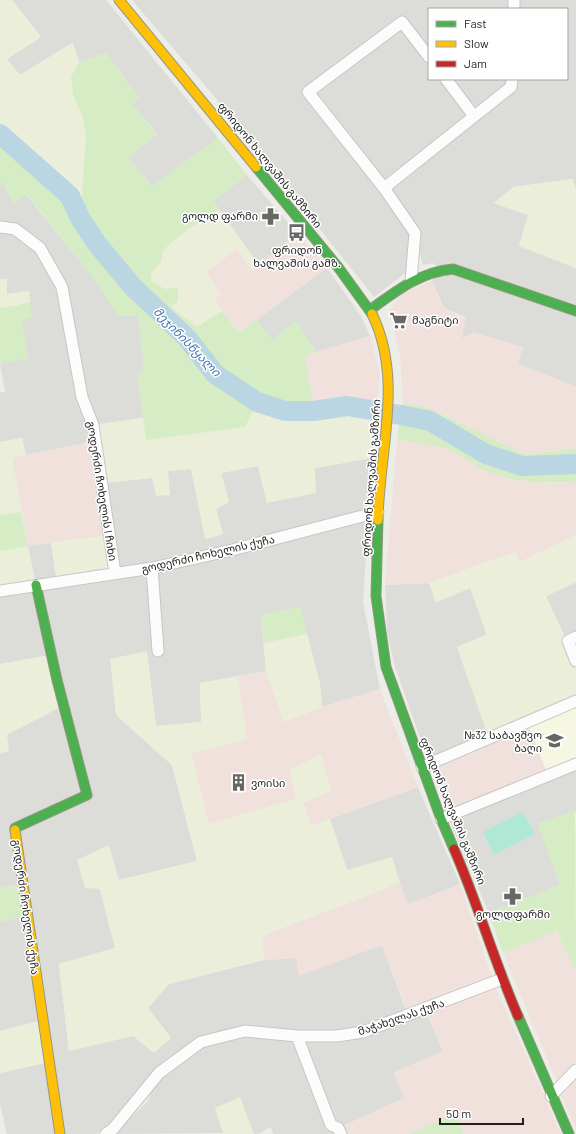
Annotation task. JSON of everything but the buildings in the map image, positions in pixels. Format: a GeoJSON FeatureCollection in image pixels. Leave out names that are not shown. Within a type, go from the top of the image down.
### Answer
{"type":"FeatureCollection","features":[{"type":"Feature","properties":{"kind":"main road","name":"ფრიდონ ხალვაშის გამზირი"},"geometry":{"type":"LineString","coordinates":[[119,0],[338,267],[370,310],[380,330],[390,387],[378,512],[376,596],[386,666],[441,819],[469,883],[502,979],[551,1096],[569,1134]]}},
{"type":"Feature","properties":{"kind":"main road"},"geometry":{"type":"LineString","coordinates":[[370,310],[411,281],[439,269],[453,269],[576,311]]}},
{"type":"Feature","properties":{"kind":"main road","name":"გოდერძი ჩოხელის ქუჩა"},"geometry":{"type":"LineString","coordinates":[[36,585],[87,795],[15,828],[60,1134]]}},
{"type":"Feature","properties":{"kind":"street"},"geometry":{"type":"LineString","coordinates":[[411,281],[415,233],[384,188],[308,92],[402,22],[428,56]]}},
{"type":"Feature","properties":{"kind":"street"},"geometry":{"type":"LineString","coordinates":[[447,80],[474,116]]}},
{"type":"Feature","properties":{"kind":"street"},"geometry":{"type":"LineString","coordinates":[[384,188],[512,87],[512,80]]}},
{"type":"Feature","properties":{"kind":"street","name":"გოდერძი ჩოხელის I ჩიხი"},"geometry":{"type":"LineString","coordinates":[[0,227],[15,229],[40,248],[62,287],[82,397],[93,425],[115,573]]}},
{"type":"Feature","properties":{"kind":"street","name":"გოდერძი ჩოხელის ქუჩა"},"geometry":{"type":"LineString","coordinates":[[0,591],[152,568],[232,550],[378,512]]}},
{"type":"Feature","properties":{"kind":"street"},"geometry":{"type":"LineString","coordinates":[[152,568],[158,651]]}},
{"type":"Feature","properties":{"kind":"street"},"geometry":{"type":"LineString","coordinates":[[576,637],[568,641],[576,661]]}},
{"type":"Feature","properties":{"kind":"street"},"geometry":{"type":"LineString","coordinates":[[422,767],[576,701]]}},
{"type":"Feature","properties":{"kind":"street"},"geometry":{"type":"LineString","coordinates":[[441,819],[576,764]]}},
{"type":"Feature","properties":{"kind":"street","name":"მაჭახელას ქუჩა"},"geometry":{"type":"LineString","coordinates":[[106,1134],[113,1129],[159,1073],[200,1042],[245,1031],[297,1036],[337,1036],[363,1032],[502,979]]}},
{"type":"Feature","properties":{"kind":"street"},"geometry":{"type":"LineString","coordinates":[[297,1036],[331,1125],[338,1128],[341,1134]]}},
{"type":"Feature","properties":{"kind":"street"},"geometry":{"type":"LineString","coordinates":[[551,1096],[576,1070]]}},
{"type":"Feature","properties":{"kind":"shaded area"},"geometry":{"type":"Polygon","coordinates":[[[0,0],[12,0],[41,37],[7,59],[20,75],[73,43],[79,62],[71,77],[73,95],[82,115],[86,135],[82,198],[70,196],[0,134],[0,0]]]}},
{"type":"Feature","properties":{"kind":"shaded area"},"geometry":{"type":"Polygon","coordinates":[[[12,0],[106,0],[218,138],[152,186],[128,157],[157,134],[132,104],[139,97],[106,53],[79,62],[72,43],[20,75],[6,59],[41,37],[12,0]]]}},
{"type":"Feature","properties":{"kind":"shaded area"},"geometry":{"type":"Polygon","coordinates":[[[132,0],[576,0],[576,190],[573,179],[513,187],[494,203],[528,215],[519,246],[576,268],[576,387],[518,364],[522,347],[462,339],[465,317],[444,308],[432,281],[439,269],[433,263],[423,265],[415,234],[408,271],[374,297],[213,95],[132,0]]]}},
{"type":"Feature","properties":{"kind":"shaded area"},"geometry":{"type":"Polygon","coordinates":[[[247,175],[297,233],[259,265],[213,201],[247,175]]]}},
{"type":"Feature","properties":{"kind":"shaded area"},"geometry":{"type":"Polygon","coordinates":[[[573,179],[576,190],[576,268],[519,246],[528,215],[494,203],[513,187],[573,179]]]}},
{"type":"Feature","properties":{"kind":"shaded area"},"geometry":{"type":"Polygon","coordinates":[[[3,182],[26,194],[91,275],[119,316],[138,315],[144,370],[137,373],[143,418],[93,425],[96,441],[26,455],[22,438],[0,442],[0,392],[5,392],[0,364],[27,358],[22,320],[32,317],[7,294],[7,279],[0,279],[0,183],[3,182]]]}},
{"type":"Feature","properties":{"kind":"shaded area"},"geometry":{"type":"Polygon","coordinates":[[[219,210],[259,265],[252,271],[237,249],[206,272],[221,294],[214,300],[222,311],[197,327],[171,306],[165,289],[151,281],[151,273],[161,262],[163,250],[183,233],[219,210]]]}},
{"type":"Feature","properties":{"kind":"shaded area"},"geometry":{"type":"Polygon","coordinates":[[[297,233],[327,268],[239,333],[214,300],[205,272],[237,249],[252,270],[297,233]]]}},
{"type":"Feature","properties":{"kind":"shaded area"},"geometry":{"type":"Polygon","coordinates":[[[327,268],[361,316],[370,336],[316,352],[296,321],[272,340],[256,319],[327,268]]]}},
{"type":"Feature","properties":{"kind":"shaded area"},"geometry":{"type":"Polygon","coordinates":[[[0,279],[7,279],[7,294],[29,291],[30,303],[0,308],[0,279]]]}},
{"type":"Feature","properties":{"kind":"shaded area"},"geometry":{"type":"Polygon","coordinates":[[[432,281],[442,307],[465,320],[462,339],[473,332],[523,347],[518,364],[576,387],[576,448],[526,455],[427,407],[403,403],[400,357],[390,310],[402,294],[432,281]]]}},
{"type":"Feature","properties":{"kind":"shaded area"},"geometry":{"type":"Polygon","coordinates":[[[370,336],[380,373],[376,411],[347,406],[314,411],[305,355],[370,336]]]}},
{"type":"Feature","properties":{"kind":"shaded area"},"geometry":{"type":"Polygon","coordinates":[[[257,402],[285,411],[314,411],[347,406],[376,411],[372,458],[315,468],[316,493],[267,503],[258,466],[221,473],[229,502],[216,509],[223,534],[205,539],[191,469],[168,471],[170,495],[156,496],[152,478],[102,483],[93,425],[143,418],[146,440],[257,402]]]}},
{"type":"Feature","properties":{"kind":"shaded area"},"geometry":{"type":"Polygon","coordinates":[[[22,438],[26,455],[12,458],[21,512],[0,515],[0,442],[22,438]]]}},
{"type":"Feature","properties":{"kind":"shaded area"},"geometry":{"type":"Polygon","coordinates":[[[397,440],[435,445],[548,484],[576,481],[576,535],[520,562],[515,552],[429,583],[385,585],[397,440]]]}},
{"type":"Feature","properties":{"kind":"shaded area"},"geometry":{"type":"Polygon","coordinates":[[[96,441],[109,534],[28,546],[12,458],[96,441]]]}},
{"type":"Feature","properties":{"kind":"shaded area"},"geometry":{"type":"Polygon","coordinates":[[[372,458],[367,511],[363,518],[368,526],[363,602],[380,689],[322,707],[320,684],[300,607],[261,615],[266,671],[200,683],[201,722],[156,726],[147,652],[116,715],[172,765],[197,861],[119,880],[100,889],[115,948],[59,964],[69,1050],[133,1036],[171,1038],[148,1008],[169,984],[264,960],[296,958],[299,975],[382,945],[408,1016],[425,1010],[443,1052],[394,1072],[404,1098],[339,1128],[341,1134],[273,1134],[271,1127],[258,1134],[254,1134],[239,1097],[223,1133],[113,1134],[148,1101],[158,1074],[110,1123],[97,1134],[64,1134],[23,884],[0,888],[0,753],[9,751],[6,735],[64,705],[51,655],[0,664],[0,591],[36,585],[28,546],[51,543],[57,582],[102,483],[152,478],[170,495],[168,471],[191,469],[206,539],[223,534],[216,509],[229,502],[221,473],[258,466],[267,503],[315,468],[372,458]]]}},
{"type":"Feature","properties":{"kind":"shaded area"},"geometry":{"type":"Polygon","coordinates":[[[109,534],[115,573],[57,582],[51,543],[109,534]]]}},
{"type":"Feature","properties":{"kind":"shaded area"},"geometry":{"type":"Polygon","coordinates":[[[576,535],[576,582],[546,596],[576,661],[576,701],[489,738],[457,647],[487,634],[470,588],[436,602],[429,583],[515,552],[520,562],[576,535]]]}},
{"type":"Feature","properties":{"kind":"shaded area"},"geometry":{"type":"Polygon","coordinates":[[[28,546],[36,585],[0,591],[0,551],[28,546]]]}},
{"type":"Feature","properties":{"kind":"shaded area"},"geometry":{"type":"Polygon","coordinates":[[[576,582],[576,661],[546,596],[576,582]]]}},
{"type":"Feature","properties":{"kind":"shaded area"},"geometry":{"type":"Polygon","coordinates":[[[429,583],[436,602],[470,588],[487,635],[457,647],[489,738],[428,760],[395,667],[387,632],[385,585],[429,583]]]}},
{"type":"Feature","properties":{"kind":"shaded area"},"geometry":{"type":"Polygon","coordinates":[[[307,634],[320,684],[322,707],[284,722],[266,671],[264,643],[307,634]]]}},
{"type":"Feature","properties":{"kind":"shaded area"},"geometry":{"type":"Polygon","coordinates":[[[147,651],[156,726],[201,722],[200,683],[237,677],[247,739],[191,753],[209,824],[296,799],[289,770],[321,754],[331,791],[303,803],[311,826],[330,819],[347,870],[392,857],[400,883],[262,935],[264,960],[169,984],[148,1008],[171,1038],[154,1053],[133,1036],[69,1051],[59,964],[115,948],[100,889],[85,888],[77,860],[109,845],[119,880],[197,861],[172,765],[116,715],[110,659],[147,651]]]}},
{"type":"Feature","properties":{"kind":"shaded area"},"geometry":{"type":"Polygon","coordinates":[[[51,655],[64,705],[7,735],[9,751],[0,753],[0,664],[51,655]]]}},
{"type":"Feature","properties":{"kind":"shaded area"},"geometry":{"type":"Polygon","coordinates":[[[266,671],[284,722],[322,707],[380,689],[418,787],[311,826],[303,803],[296,799],[209,825],[191,753],[247,739],[237,677],[266,671]]]}},
{"type":"Feature","properties":{"kind":"shaded area","name":"№32 საბავშვო ბაღი"},"geometry":{"type":"Polygon","coordinates":[[[576,705],[576,758],[546,770],[528,724],[576,705]]]}},
{"type":"Feature","properties":{"kind":"shaded area"},"geometry":{"type":"Polygon","coordinates":[[[528,724],[546,770],[447,814],[433,766],[528,724]]]}},
{"type":"Feature","properties":{"kind":"shaded area"},"geometry":{"type":"Polygon","coordinates":[[[576,764],[576,813],[575,811],[538,824],[560,885],[489,913],[450,822],[523,786],[576,764]]]}},
{"type":"Feature","properties":{"kind":"shaded area"},"geometry":{"type":"Polygon","coordinates":[[[418,787],[460,884],[408,905],[347,870],[330,819],[418,787]]]}},
{"type":"Feature","properties":{"kind":"shaded area"},"geometry":{"type":"Polygon","coordinates":[[[400,883],[408,904],[460,884],[495,986],[561,1134],[463,1134],[456,1113],[410,1134],[341,1134],[338,1128],[404,1098],[394,1072],[443,1051],[425,1010],[409,1016],[382,945],[299,976],[296,958],[264,960],[262,936],[400,883]]]}},
{"type":"Feature","properties":{"kind":"shaded area"},"geometry":{"type":"Polygon","coordinates":[[[28,915],[42,1020],[0,1031],[0,922],[28,915]]]}},
{"type":"Feature","properties":{"kind":"shaded area"},"geometry":{"type":"Polygon","coordinates":[[[558,931],[574,967],[576,967],[576,1062],[556,1080],[503,953],[558,931]]]}},
{"type":"Feature","properties":{"kind":"shaded area"},"geometry":{"type":"Polygon","coordinates":[[[42,1020],[49,1062],[0,1073],[0,1031],[42,1020]]]}},
{"type":"Feature","properties":{"kind":"shaded area"},"geometry":{"type":"Polygon","coordinates":[[[49,1062],[58,1134],[7,1134],[0,1104],[0,1073],[49,1062]]]}},
{"type":"Feature","properties":{"kind":"shaded area"},"geometry":{"type":"Polygon","coordinates":[[[576,1079],[576,1130],[562,1097],[576,1079]]]}},
{"type":"Feature","properties":{"kind":"shaded area"},"geometry":{"type":"Polygon","coordinates":[[[240,1097],[254,1134],[219,1134],[223,1133],[215,1108],[240,1097]]]}},
{"type":"Feature","properties":{"kind":"green space"},"geometry":{"type":"Polygon","coordinates":[[[106,53],[139,97],[132,104],[157,135],[128,157],[152,186],[218,138],[247,175],[213,201],[219,210],[183,233],[163,250],[161,262],[151,273],[151,281],[165,289],[178,287],[178,301],[171,307],[197,327],[222,311],[239,333],[256,319],[272,340],[296,321],[316,352],[305,356],[314,411],[285,411],[257,402],[245,427],[146,440],[137,373],[144,370],[138,315],[119,316],[91,275],[27,194],[13,204],[3,183],[0,183],[0,134],[70,196],[82,197],[86,135],[82,115],[73,95],[71,77],[79,62],[106,53]]]}},
{"type":"Feature","properties":{"kind":"green space"},"geometry":{"type":"Polygon","coordinates":[[[30,303],[32,317],[22,321],[28,358],[0,364],[0,308],[30,303]]]}},
{"type":"Feature","properties":{"kind":"green space"},"geometry":{"type":"Polygon","coordinates":[[[403,403],[427,407],[526,455],[576,448],[576,481],[535,482],[504,477],[489,472],[446,449],[426,444],[397,440],[403,403]]]}},
{"type":"Feature","properties":{"kind":"green space"},"geometry":{"type":"Polygon","coordinates":[[[21,512],[28,546],[0,551],[0,515],[21,512]]]}},
{"type":"Feature","properties":{"kind":"green space"},"geometry":{"type":"Polygon","coordinates":[[[300,607],[307,634],[264,643],[261,615],[300,607]]]}},
{"type":"Feature","properties":{"kind":"green space"},"geometry":{"type":"Polygon","coordinates":[[[575,811],[576,967],[574,968],[557,931],[503,953],[489,913],[560,885],[538,824],[575,811]]]}},
{"type":"Feature","properties":{"kind":"green space"},"geometry":{"type":"Polygon","coordinates":[[[523,812],[535,834],[494,855],[483,832],[523,812]]]}},
{"type":"Feature","properties":{"kind":"green space"},"geometry":{"type":"Polygon","coordinates":[[[23,884],[28,915],[0,922],[0,888],[23,884]]]}},
{"type":"Feature","properties":{"kind":"green space"},"geometry":{"type":"Polygon","coordinates":[[[456,1113],[463,1134],[410,1134],[456,1113]]]}},
{"type":"Feature","properties":{"kind":"waterway","name":"მეჯინისწყალი"},"geometry":{"type":"LineString","coordinates":[[0,134],[70,196],[80,218],[97,244],[133,287],[187,338],[215,374],[257,402],[285,411],[314,411],[347,406],[401,415],[430,421],[486,454],[522,466],[576,464]]}},
{"type":"Feature","properties":{"kind":"traffic: fast"},"geometry":{"type":"LineString","coordinates":[[256,167],[338,267],[372,314]]}},
{"type":"Feature","properties":{"kind":"traffic: fast"},"geometry":{"type":"LineString","coordinates":[[370,310],[399,289],[419,278],[453,269],[576,311]]}},
{"type":"Feature","properties":{"kind":"traffic: fast"},"geometry":{"type":"LineString","coordinates":[[378,520],[376,596],[386,667],[441,819],[454,849]]}},
{"type":"Feature","properties":{"kind":"traffic: fast"},"geometry":{"type":"LineString","coordinates":[[15,830],[15,828],[87,795],[57,680],[36,585]]}},
{"type":"Feature","properties":{"kind":"traffic: fast"},"geometry":{"type":"LineString","coordinates":[[518,1016],[569,1134]]}},
{"type":"Feature","properties":{"kind":"traffic: slow"},"geometry":{"type":"LineString","coordinates":[[119,0],[256,167]]}},
{"type":"Feature","properties":{"kind":"traffic: slow"},"geometry":{"type":"LineString","coordinates":[[372,314],[381,339],[387,364],[388,390],[378,520]]}},
{"type":"Feature","properties":{"kind":"traffic: slow"},"geometry":{"type":"LineString","coordinates":[[15,830],[60,1134]]}},
{"type":"Feature","properties":{"kind":"traffic: jam"},"geometry":{"type":"LineString","coordinates":[[454,849],[518,1016]]}},
{"type":"Feature","properties":{"kind":"place","name":"გოლდ ფარმი"},"geometry":{"type":"Point","coordinates":[271,216]}},
{"type":"Feature","properties":{"kind":"place","name":"ფრიდონ ხალვაშის გამზ."},"geometry":{"type":"Point","coordinates":[297,232]}},
{"type":"Feature","properties":{"kind":"place","name":"მაგნიტი"},"geometry":{"type":"Point","coordinates":[399,320]}},
{"type":"Feature","properties":{"kind":"place","name":"№32 საბავშვო ბაღი"},"geometry":{"type":"Point","coordinates":[555,741]}},
{"type":"Feature","properties":{"kind":"place","name":"ვოისი"},"geometry":{"type":"Point","coordinates":[238,783]}},
{"type":"Feature","properties":{"kind":"place","name":"გოლდფარმი"},"geometry":{"type":"Point","coordinates":[513,896]}}]}
